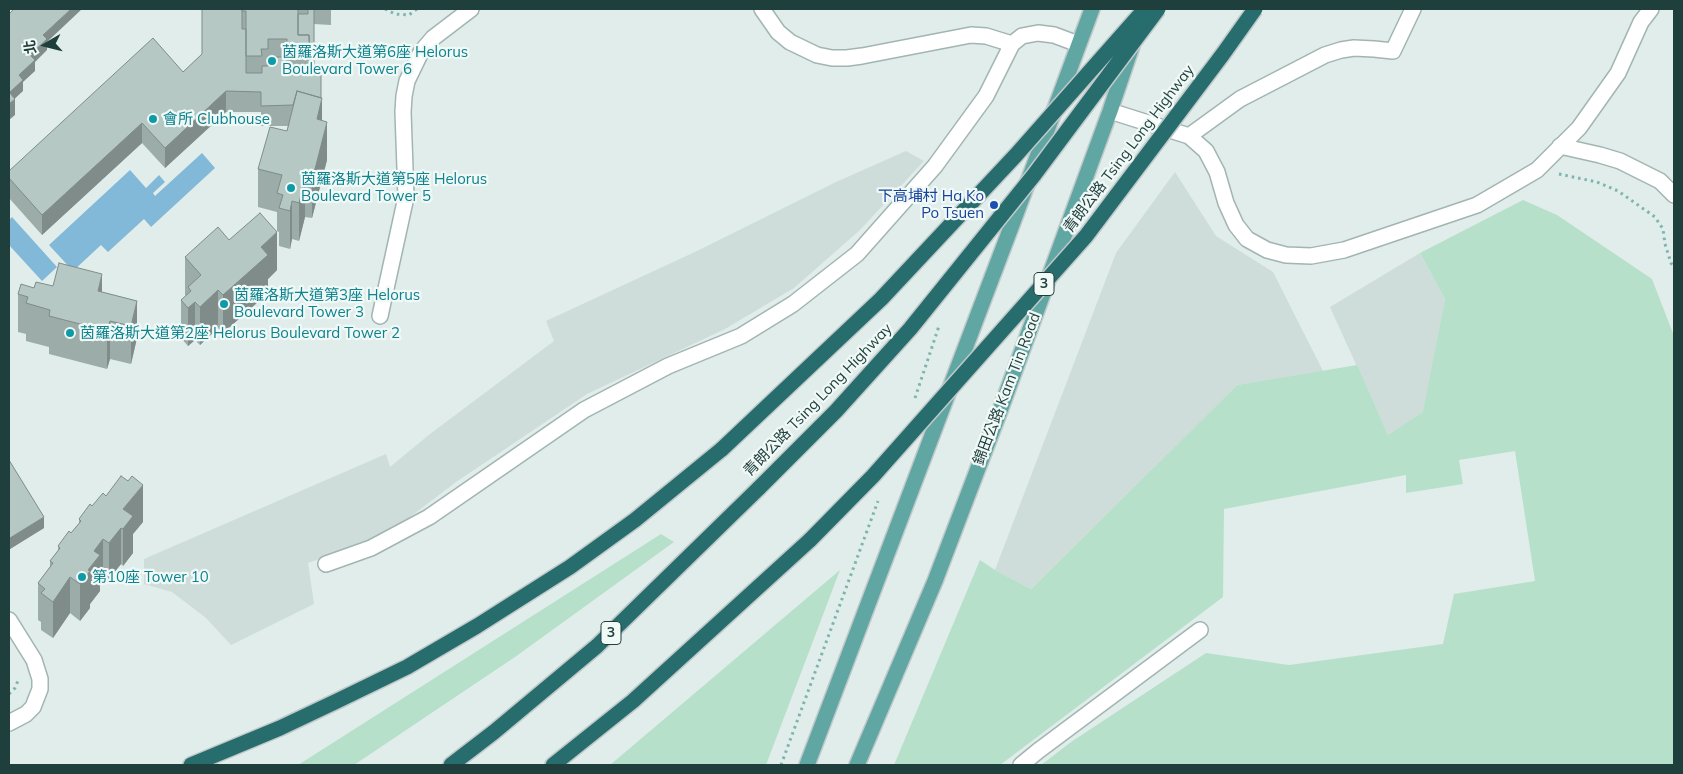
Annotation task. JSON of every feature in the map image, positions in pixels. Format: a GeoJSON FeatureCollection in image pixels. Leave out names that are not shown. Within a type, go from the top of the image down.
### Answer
{"type":"FeatureCollection","features":[{"type":"Feature","properties":{"kind":"highway"},"geometry":{"type":"LineString","coordinates":[[191,765],[280,728],[407,667],[477,626],[570,567],[635,520],[722,449],[881,300],[1016,155],[1145,9]]}},
{"type":"Feature","properties":{"kind":"highway","name":"青朗公路 Tsing Long Highway"},"geometry":{"type":"LineString","coordinates":[[451,765],[494,732],[597,646],[836,412],[910,329],[1034,175],[1158,9]]}},
{"type":"Feature","properties":{"kind":"highway","name":"青朗公路 Tsing Long Highway"},"geometry":{"type":"LineString","coordinates":[[553,765],[633,701],[810,540],[873,476],[1086,236],[1223,54],[1254,9]]}},
{"type":"Feature","properties":{"kind":"main road"},"geometry":{"type":"LineString","coordinates":[[807,765],[1092,9]]}},
{"type":"Feature","properties":{"kind":"main road","name":"錦田公路 Kam Tin Road"},"geometry":{"type":"LineString","coordinates":[[857,765],[934,581],[1004,399],[1110,111],[1145,9]]}},
{"type":"Feature","properties":{"kind":"street"},"geometry":{"type":"LineString","coordinates":[[380,316],[406,196],[403,112],[404,96],[408,81],[421,52],[434,38],[472,9]]}},
{"type":"Feature","properties":{"kind":"street"},"geometry":{"type":"LineString","coordinates":[[762,9],[778,32],[790,42],[817,55],[832,58],[854,57],[971,35],[986,36],[1012,44]]}},
{"type":"Feature","properties":{"kind":"street"},"geometry":{"type":"LineString","coordinates":[[1189,136],[1240,99],[1325,55],[1354,48],[1374,48],[1393,51],[1413,9]]}},
{"type":"Feature","properties":{"kind":"street"},"geometry":{"type":"LineString","coordinates":[[1110,111],[1189,136],[1206,151],[1217,172],[1226,203],[1236,225],[1247,239],[1267,250],[1286,255],[1311,256],[1344,250],[1477,205],[1537,170],[1579,128],[1618,73],[1641,22],[1651,9]]}},
{"type":"Feature","properties":{"kind":"street"},"geometry":{"type":"LineString","coordinates":[[326,564],[371,548],[429,517],[584,410],[668,366],[741,336],[794,304],[857,254],[935,166],[986,96],[1012,44],[1022,36],[1038,33],[1054,35],[1078,44]]}},
{"type":"Feature","properties":{"kind":"street"},"geometry":{"type":"LineString","coordinates":[[1560,146],[1620,161],[1660,182],[1674,195]]}},
{"type":"Feature","properties":{"kind":"street"},"geometry":{"type":"LineString","coordinates":[[9,620],[34,660],[40,679],[40,689],[33,707],[26,714],[9,723]]}},
{"type":"Feature","properties":{"kind":"street"},"geometry":{"type":"LineString","coordinates":[[1021,765],[1200,630]]}},
{"type":"Feature","properties":{"kind":"path"},"geometry":{"type":"LineString","coordinates":[[385,9],[395,14],[409,15],[417,9]]}},
{"type":"Feature","properties":{"kind":"path"},"geometry":{"type":"LineString","coordinates":[[1537,170],[1597,182],[1618,191],[1655,217],[1663,229],[1665,244],[1674,267]]}},
{"type":"Feature","properties":{"kind":"path"},"geometry":{"type":"LineString","coordinates":[[9,694],[15,688],[19,675]]}},
{"type":"Feature","properties":{"kind":"shaded area"},"geometry":{"type":"Polygon","coordinates":[[[906,151],[924,161],[860,230],[794,288],[725,329],[587,394],[456,482],[406,520],[362,544],[308,563],[314,604],[231,645],[206,618],[172,592],[144,584],[144,559],[386,454],[390,467],[430,434],[554,341],[546,321],[697,251],[836,182],[906,151]]]}},
{"type":"Feature","properties":{"kind":"shaded area"},"geometry":{"type":"Polygon","coordinates":[[[1175,172],[1216,236],[1273,272],[1323,371],[1237,385],[1031,589],[995,570],[1116,253],[1175,172]]]}},
{"type":"Feature","properties":{"kind":"shaded area"},"geometry":{"type":"Polygon","coordinates":[[[1420,253],[1445,299],[1424,412],[1388,435],[1330,307],[1420,253]]]}},
{"type":"Feature","properties":{"kind":"green space"},"geometry":{"type":"Polygon","coordinates":[[[1523,200],[1557,215],[1652,279],[1674,336],[1674,765],[1041,765],[1071,742],[1206,653],[1289,665],[1443,644],[1454,594],[1535,581],[1515,451],[1459,460],[1463,484],[1406,493],[1406,475],[1224,509],[1223,597],[1000,765],[894,765],[980,560],[1031,589],[1237,385],[1357,365],[1388,435],[1423,412],[1445,299],[1420,253],[1523,200]]]}},
{"type":"Feature","properties":{"kind":"green space"},"geometry":{"type":"Polygon","coordinates":[[[661,534],[674,542],[515,657],[354,765],[298,765],[661,534]]]}},
{"type":"Feature","properties":{"kind":"green space"},"geometry":{"type":"Polygon","coordinates":[[[840,570],[766,765],[610,765],[840,570]]]}},
{"type":"Feature","properties":{"kind":"water"},"geometry":{"type":"Polygon","coordinates":[[[202,153],[215,168],[151,227],[144,219],[108,252],[101,245],[73,271],[49,245],[130,170],[146,188],[159,175],[165,182],[153,193],[155,196],[202,153]]]}},
{"type":"Feature","properties":{"kind":"water"},"geometry":{"type":"Polygon","coordinates":[[[12,217],[57,267],[42,281],[9,245],[9,220],[12,217]]]}},
{"type":"Feature","properties":{"kind":"building"},"geometry":{"type":"Polygon","coordinates":[[[14,9],[71,9],[43,35],[47,39],[30,55],[35,60],[19,75],[23,80],[9,93],[9,14],[14,9]]]}},
{"type":"Feature","properties":{"kind":"building","name":"會所 Clubhouse"},"geometry":{"type":"Polygon","coordinates":[[[202,9],[242,9],[242,29],[246,29],[246,73],[262,73],[262,66],[268,66],[268,57],[287,57],[287,67],[297,66],[297,73],[310,73],[309,35],[298,35],[298,14],[308,14],[308,9],[314,9],[314,65],[321,65],[321,98],[297,91],[293,105],[261,106],[261,92],[226,91],[165,148],[142,123],[42,215],[9,178],[9,171],[153,38],[183,72],[202,54],[202,9]]]}},
{"type":"Feature","properties":{"kind":"building"},"geometry":{"type":"Polygon","coordinates":[[[242,9],[298,9],[298,35],[309,35],[310,56],[297,56],[297,49],[287,49],[287,39],[268,39],[268,49],[261,49],[262,56],[246,56],[246,11],[242,11],[242,9]]]}},
{"type":"Feature","properties":{"kind":"building"},"geometry":{"type":"Polygon","coordinates":[[[297,91],[322,98],[317,119],[327,122],[312,181],[305,179],[299,203],[292,201],[290,211],[279,208],[283,195],[277,193],[282,175],[258,169],[270,127],[287,131],[297,91]]]}},
{"type":"Feature","properties":{"kind":"building"},"geometry":{"type":"Polygon","coordinates":[[[9,92],[15,99],[9,104],[9,92]]]}},
{"type":"Feature","properties":{"kind":"building"},"geometry":{"type":"Polygon","coordinates":[[[260,213],[277,232],[261,247],[268,255],[223,295],[218,290],[200,307],[195,302],[188,308],[181,300],[191,291],[188,287],[201,275],[185,257],[218,227],[229,240],[260,213]]]}},
{"type":"Feature","properties":{"kind":"building"},"geometry":{"type":"Polygon","coordinates":[[[59,263],[102,274],[98,291],[137,301],[131,326],[110,321],[107,331],[49,316],[50,310],[26,303],[28,297],[18,294],[21,284],[34,288],[36,282],[53,286],[59,263]]]}},
{"type":"Feature","properties":{"kind":"building"},"geometry":{"type":"Polygon","coordinates":[[[9,460],[44,517],[10,538],[9,536],[9,460]]]}},
{"type":"Feature","properties":{"kind":"building"},"geometry":{"type":"Polygon","coordinates":[[[121,476],[128,481],[132,476],[143,485],[123,509],[133,516],[109,543],[103,539],[94,551],[100,555],[80,584],[70,577],[53,602],[41,593],[45,589],[38,583],[53,563],[50,561],[69,531],[71,533],[81,521],[79,519],[90,504],[92,506],[103,493],[106,496],[121,476]]]}},
{"type":"Feature","properties":{"kind":"place","name":"茵羅洛斯大道第6座 Helorus Boulevard Tower 6"},"geometry":{"type":"Point","coordinates":[272,61]}},
{"type":"Feature","properties":{"kind":"place","name":"會所 Clubhouse"},"geometry":{"type":"Point","coordinates":[153,119]}},
{"type":"Feature","properties":{"kind":"place","name":"茵羅洛斯大道第5座 Helorus Boulevard Tower 5"},"geometry":{"type":"Point","coordinates":[291,188]}},
{"type":"Feature","properties":{"kind":"place","name":"下高埔村 Ha Ko Po Tsuen"},"geometry":{"type":"Point","coordinates":[994,205]}},
{"type":"Feature","properties":{"kind":"place","name":"茵羅洛斯大道第3座 Helorus Boulevard Tower 3"},"geometry":{"type":"Point","coordinates":[224,304]}},
{"type":"Feature","properties":{"kind":"place","name":"茵羅洛斯大道第2座 Helorus Boulevard Tower 2"},"geometry":{"type":"Point","coordinates":[70,333]}},
{"type":"Feature","properties":{"kind":"place","name":"第10座 Tower 10"},"geometry":{"type":"Point","coordinates":[82,577]}}]}
